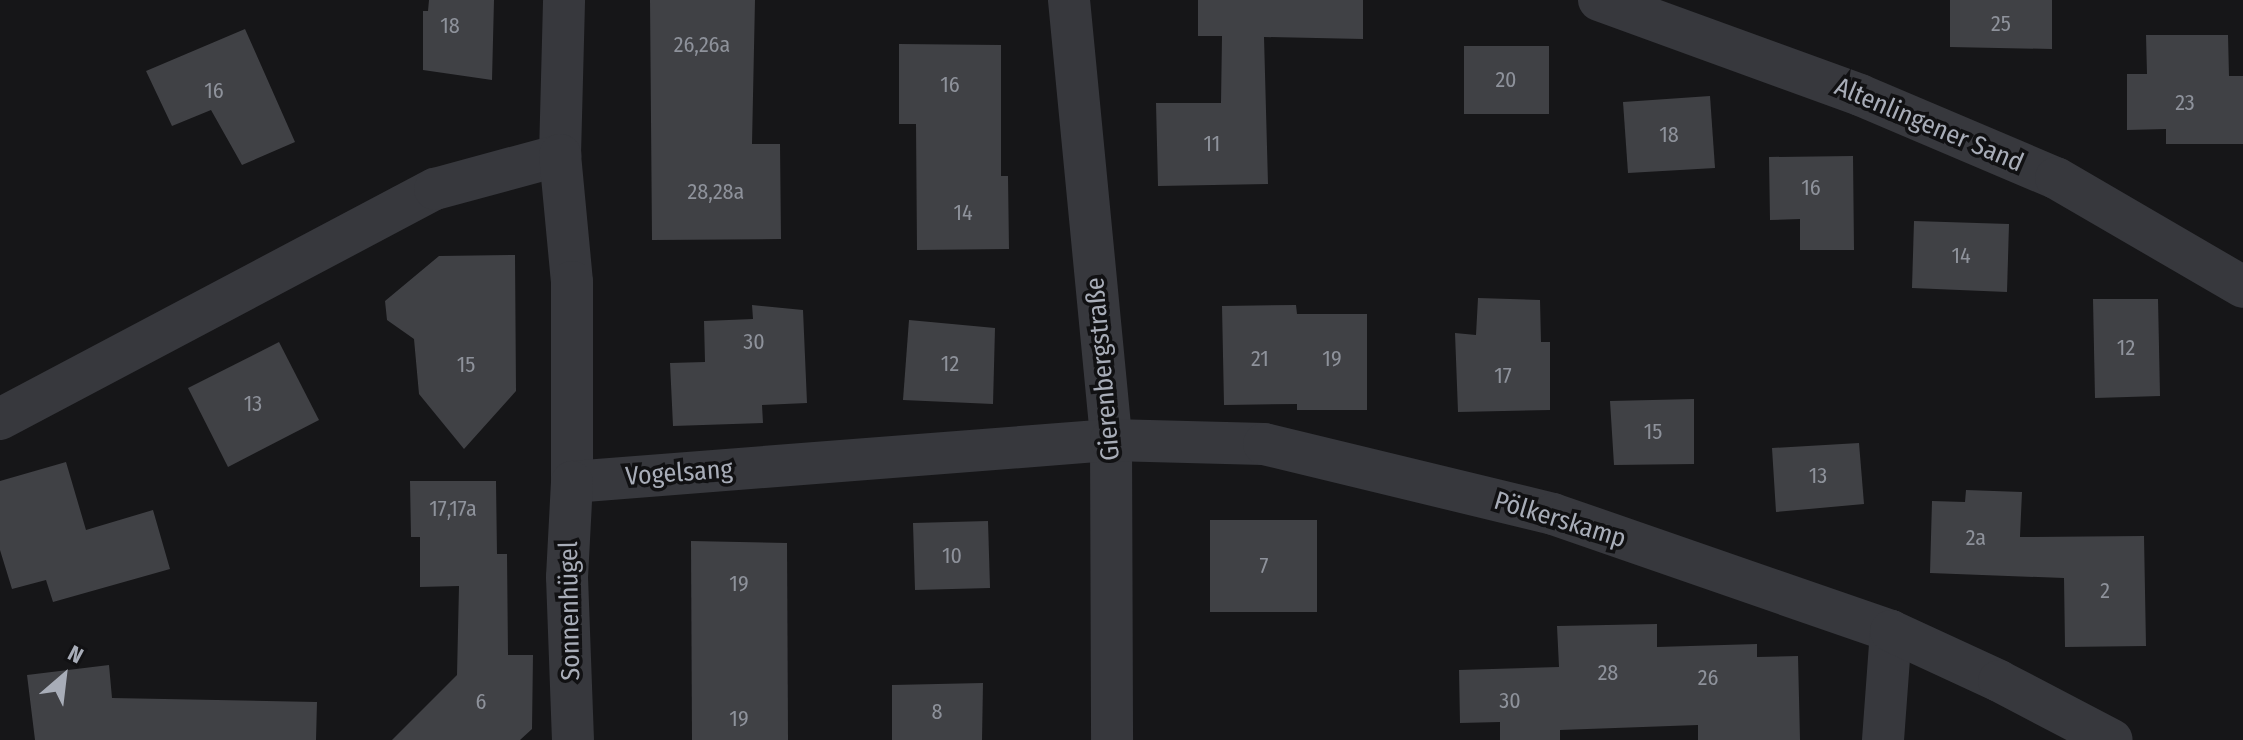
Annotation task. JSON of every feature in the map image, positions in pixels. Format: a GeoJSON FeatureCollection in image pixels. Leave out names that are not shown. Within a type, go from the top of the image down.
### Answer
{"type":"FeatureCollection","features":[{"type":"Feature","properties":{"kind":"street"},"geometry":{"type":"LineString","coordinates":[[564,0],[560,155],[572,282],[572,482]]}},
{"type":"Feature","properties":{"kind":"street","name":"Gierenbergstraße"},"geometry":{"type":"LineString","coordinates":[[1069,0],[1111,440],[1112,740]]}},
{"type":"Feature","properties":{"kind":"street","name":"Altenlingener Sand"},"geometry":{"type":"LineString","coordinates":[[1599,0],[1860,95],[2056,178],[2243,287]]}},
{"type":"Feature","properties":{"kind":"street"},"geometry":{"type":"LineString","coordinates":[[0,419],[435,189],[560,155]]}},
{"type":"Feature","properties":{"kind":"street","name":"Vogelsang"},"geometry":{"type":"LineString","coordinates":[[572,482],[1111,440]]}},
{"type":"Feature","properties":{"kind":"street","name":"Pölkerskamp"},"geometry":{"type":"LineString","coordinates":[[1111,440],[1264,444],[1553,514],[1891,631]]}},
{"type":"Feature","properties":{"kind":"street","name":"Sonnenhügel"},"geometry":{"type":"LineString","coordinates":[[572,482],[567,577],[573,740]]}},
{"type":"Feature","properties":{"kind":"street"},"geometry":{"type":"LineString","coordinates":[[1883,740],[1891,631],[1999,681],[2112,740]]}},
{"type":"Feature","properties":{"kind":"building"},"geometry":{"type":"Polygon","coordinates":[[[429,0],[494,0],[492,80],[423,70],[423,11],[428,11],[429,0]]]}},
{"type":"Feature","properties":{"kind":"building"},"geometry":{"type":"Polygon","coordinates":[[[650,0],[755,0],[752,144],[780,144],[781,239],[652,240],[650,0]]]}},
{"type":"Feature","properties":{"kind":"building"},"geometry":{"type":"Polygon","coordinates":[[[1198,0],[1363,0],[1363,39],[1264,37],[1268,184],[1158,186],[1156,103],[1221,103],[1222,36],[1198,36],[1198,0]]]}},
{"type":"Feature","properties":{"kind":"building"},"geometry":{"type":"Polygon","coordinates":[[[1950,0],[2052,0],[2052,49],[1950,47],[1950,0]]]}},
{"type":"Feature","properties":{"kind":"building"},"geometry":{"type":"Polygon","coordinates":[[[245,29],[295,142],[242,165],[211,110],[172,126],[146,71],[245,29]]]}},
{"type":"Feature","properties":{"kind":"building"},"geometry":{"type":"Polygon","coordinates":[[[2146,35],[2228,35],[2229,76],[2243,76],[2243,144],[2166,144],[2166,129],[2127,130],[2127,74],[2147,74],[2146,35]]]}},
{"type":"Feature","properties":{"kind":"building"},"geometry":{"type":"Polygon","coordinates":[[[899,44],[1001,45],[1001,176],[1008,176],[1009,249],[917,250],[916,124],[899,124],[899,44]]]}},
{"type":"Feature","properties":{"kind":"building"},"geometry":{"type":"Polygon","coordinates":[[[1464,46],[1549,46],[1549,114],[1464,114],[1464,46]]]}},
{"type":"Feature","properties":{"kind":"building"},"geometry":{"type":"Polygon","coordinates":[[[1710,96],[1715,168],[1628,173],[1623,102],[1710,96]]]}},
{"type":"Feature","properties":{"kind":"building"},"geometry":{"type":"Polygon","coordinates":[[[1853,156],[1854,250],[1800,250],[1800,219],[1770,220],[1769,157],[1853,156]]]}},
{"type":"Feature","properties":{"kind":"building"},"geometry":{"type":"Polygon","coordinates":[[[1914,221],[2009,224],[2007,292],[1912,288],[1914,221]]]}},
{"type":"Feature","properties":{"kind":"building"},"geometry":{"type":"Polygon","coordinates":[[[515,255],[516,391],[464,449],[419,394],[414,339],[387,320],[385,301],[439,256],[515,255]]]}},
{"type":"Feature","properties":{"kind":"building"},"geometry":{"type":"Polygon","coordinates":[[[1478,298],[1540,300],[1541,342],[1550,342],[1550,410],[1458,412],[1455,333],[1476,335],[1478,298]]]}},
{"type":"Feature","properties":{"kind":"building"},"geometry":{"type":"Polygon","coordinates":[[[2093,299],[2158,299],[2160,396],[2095,398],[2093,299]]]}},
{"type":"Feature","properties":{"kind":"building"},"geometry":{"type":"Polygon","coordinates":[[[752,305],[803,310],[807,403],[762,405],[763,423],[673,426],[670,363],[705,362],[704,321],[753,319],[752,305]]]}},
{"type":"Feature","properties":{"kind":"building"},"geometry":{"type":"Polygon","coordinates":[[[1296,305],[1297,314],[1367,314],[1367,410],[1297,410],[1297,404],[1224,405],[1222,306],[1296,305]]]}},
{"type":"Feature","properties":{"kind":"building"},"geometry":{"type":"Polygon","coordinates":[[[909,320],[995,328],[993,404],[903,400],[909,320]]]}},
{"type":"Feature","properties":{"kind":"building"},"geometry":{"type":"Polygon","coordinates":[[[279,342],[319,420],[228,467],[188,388],[279,342]]]}},
{"type":"Feature","properties":{"kind":"building"},"geometry":{"type":"Polygon","coordinates":[[[1694,399],[1694,464],[1614,465],[1610,401],[1694,399]]]}},
{"type":"Feature","properties":{"kind":"building"},"geometry":{"type":"Polygon","coordinates":[[[1859,443],[1864,504],[1776,512],[1772,448],[1859,443]]]}},
{"type":"Feature","properties":{"kind":"building"},"geometry":{"type":"Polygon","coordinates":[[[66,462],[86,530],[153,510],[170,569],[53,602],[46,580],[12,589],[0,550],[0,481],[66,462]]]}},
{"type":"Feature","properties":{"kind":"building"},"geometry":{"type":"Polygon","coordinates":[[[410,481],[496,481],[497,554],[507,554],[508,655],[533,655],[532,729],[520,740],[392,740],[457,675],[459,586],[420,587],[420,537],[411,537],[410,481]]]}},
{"type":"Feature","properties":{"kind":"building"},"geometry":{"type":"Polygon","coordinates":[[[1966,490],[2022,492],[2020,537],[2144,536],[2146,646],[2065,647],[2064,578],[1930,573],[1932,501],[1965,502],[1966,490]]]}},
{"type":"Feature","properties":{"kind":"building"},"geometry":{"type":"Polygon","coordinates":[[[1210,520],[1317,520],[1317,612],[1210,612],[1210,520]]]}},
{"type":"Feature","properties":{"kind":"building"},"geometry":{"type":"Polygon","coordinates":[[[988,521],[990,588],[915,590],[913,523],[988,521]]]}},
{"type":"Feature","properties":{"kind":"building"},"geometry":{"type":"Polygon","coordinates":[[[691,541],[787,543],[788,740],[692,740],[691,541]]]}},
{"type":"Feature","properties":{"kind":"building"},"geometry":{"type":"Polygon","coordinates":[[[1657,624],[1657,647],[1757,644],[1757,657],[1798,656],[1800,740],[1698,740],[1698,725],[1560,730],[1560,740],[1500,740],[1500,722],[1460,723],[1459,670],[1559,667],[1557,626],[1657,624]]]}},
{"type":"Feature","properties":{"kind":"building"},"geometry":{"type":"Polygon","coordinates":[[[109,665],[112,698],[317,702],[316,740],[35,740],[27,675],[109,665]]]}},
{"type":"Feature","properties":{"kind":"building"},"geometry":{"type":"Polygon","coordinates":[[[983,683],[982,740],[892,740],[892,685],[983,683]]]}}]}
